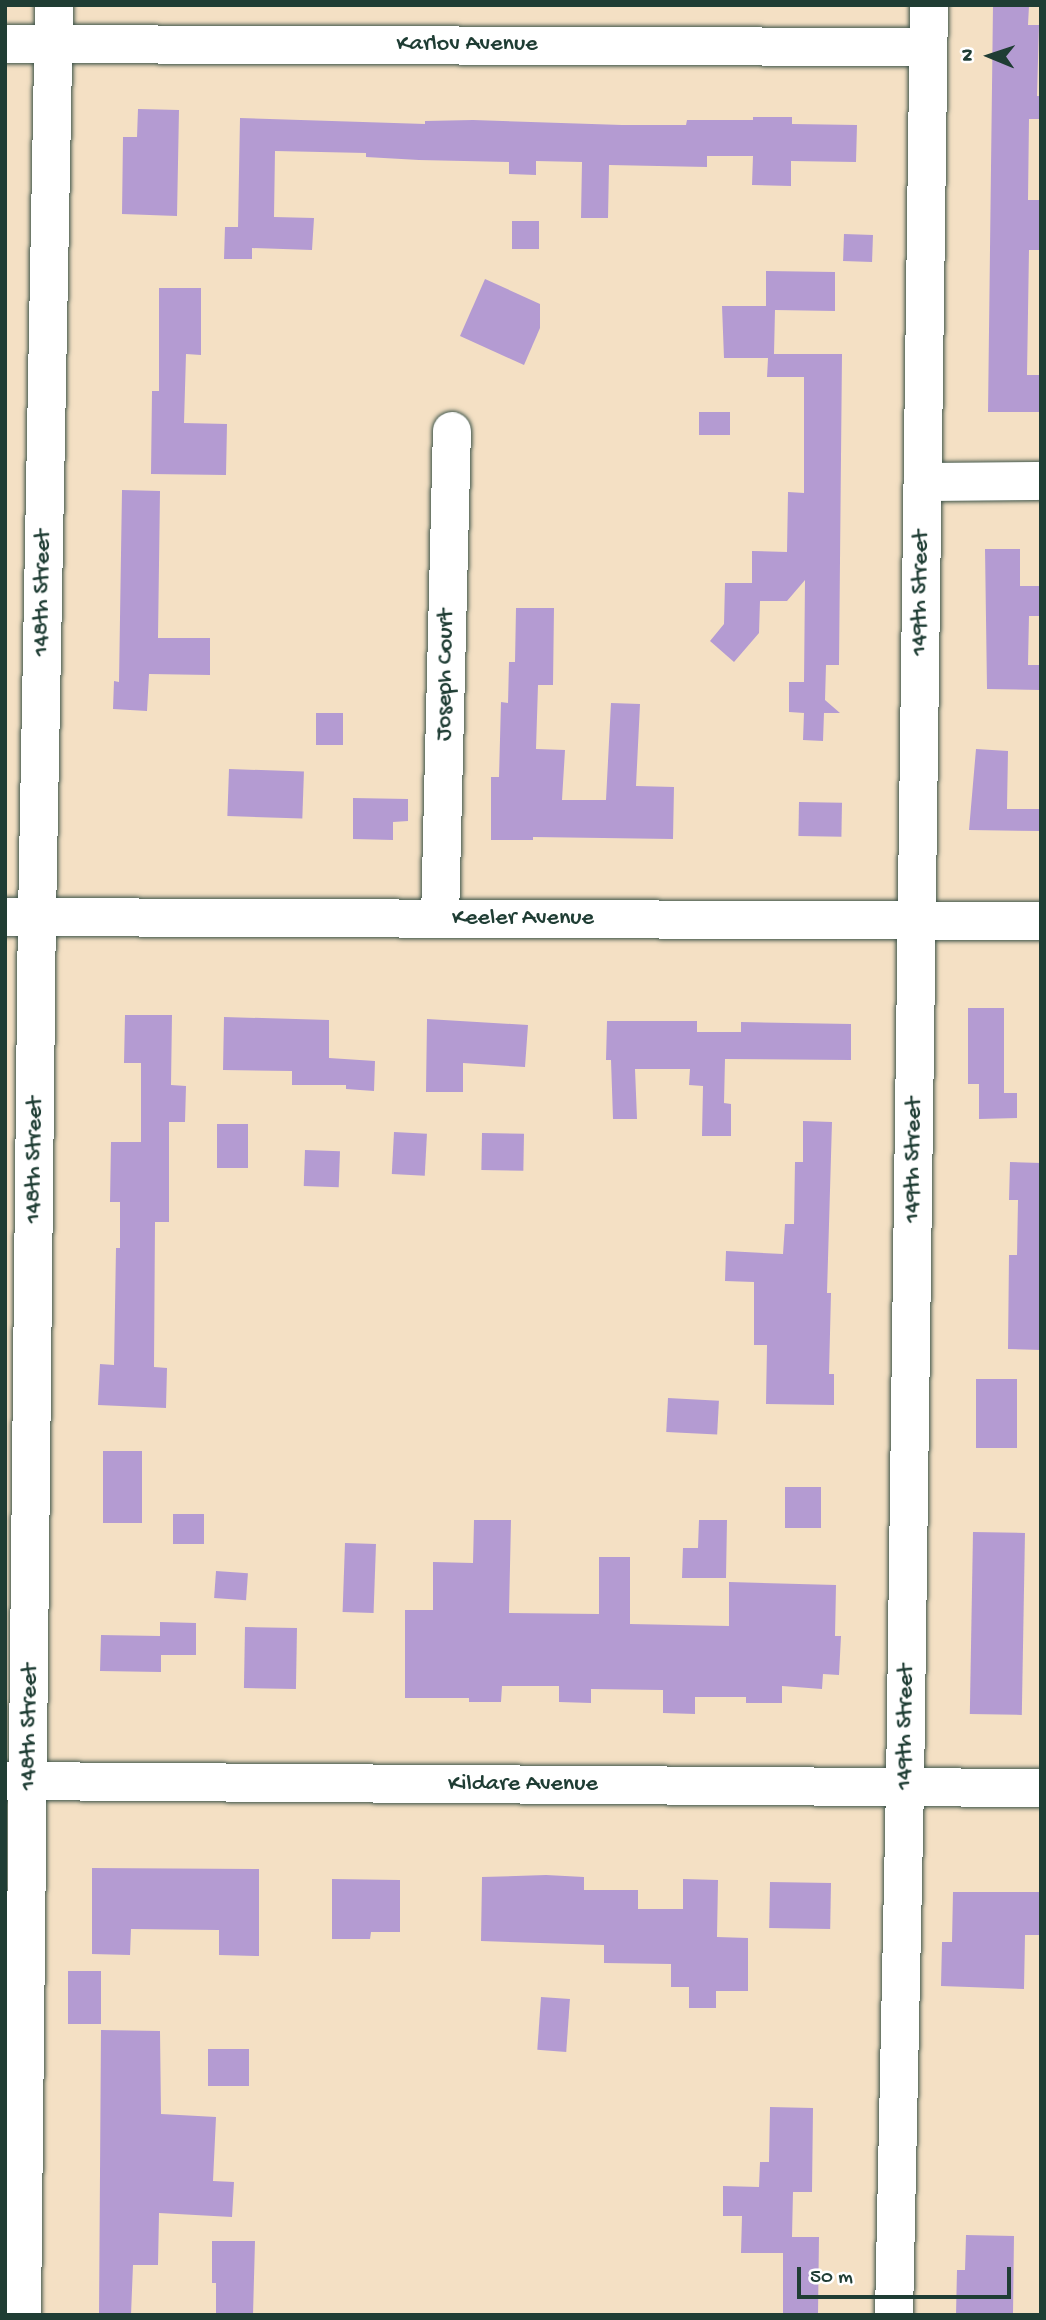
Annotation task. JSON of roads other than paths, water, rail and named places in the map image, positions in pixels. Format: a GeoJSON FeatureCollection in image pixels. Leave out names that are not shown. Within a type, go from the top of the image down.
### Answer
{"type":"FeatureCollection","features":[{"type":"Feature","properties":{"kind":"street","name":"148th Street"},"geometry":{"type":"LineString","coordinates":[[22,2315],[17,1781],[21,917],[54,5]]}},
{"type":"Feature","properties":{"kind":"street","name":"149th Street"},"geometry":{"type":"LineString","coordinates":[[894,2315],[905,1787],[929,5]]}},
{"type":"Feature","properties":{"kind":"street","name":"Karlov Avenue"},"geometry":{"type":"LineString","coordinates":[[5,44],[929,47]]}},
{"type":"Feature","properties":{"kind":"street","name":"Joseph Court"},"geometry":{"type":"LineString","coordinates":[[440,919],[452,431]]}},
{"type":"Feature","properties":{"kind":"street"},"geometry":{"type":"LineString","coordinates":[[923,482],[1041,481]]}},
{"type":"Feature","properties":{"kind":"street","name":"Keeler Avenue"},"geometry":{"type":"LineString","coordinates":[[21,917],[1041,921]]}},
{"type":"Feature","properties":{"kind":"street","name":"Kildare Avenue"},"geometry":{"type":"LineString","coordinates":[[17,1781],[1041,1788]]}}]}
